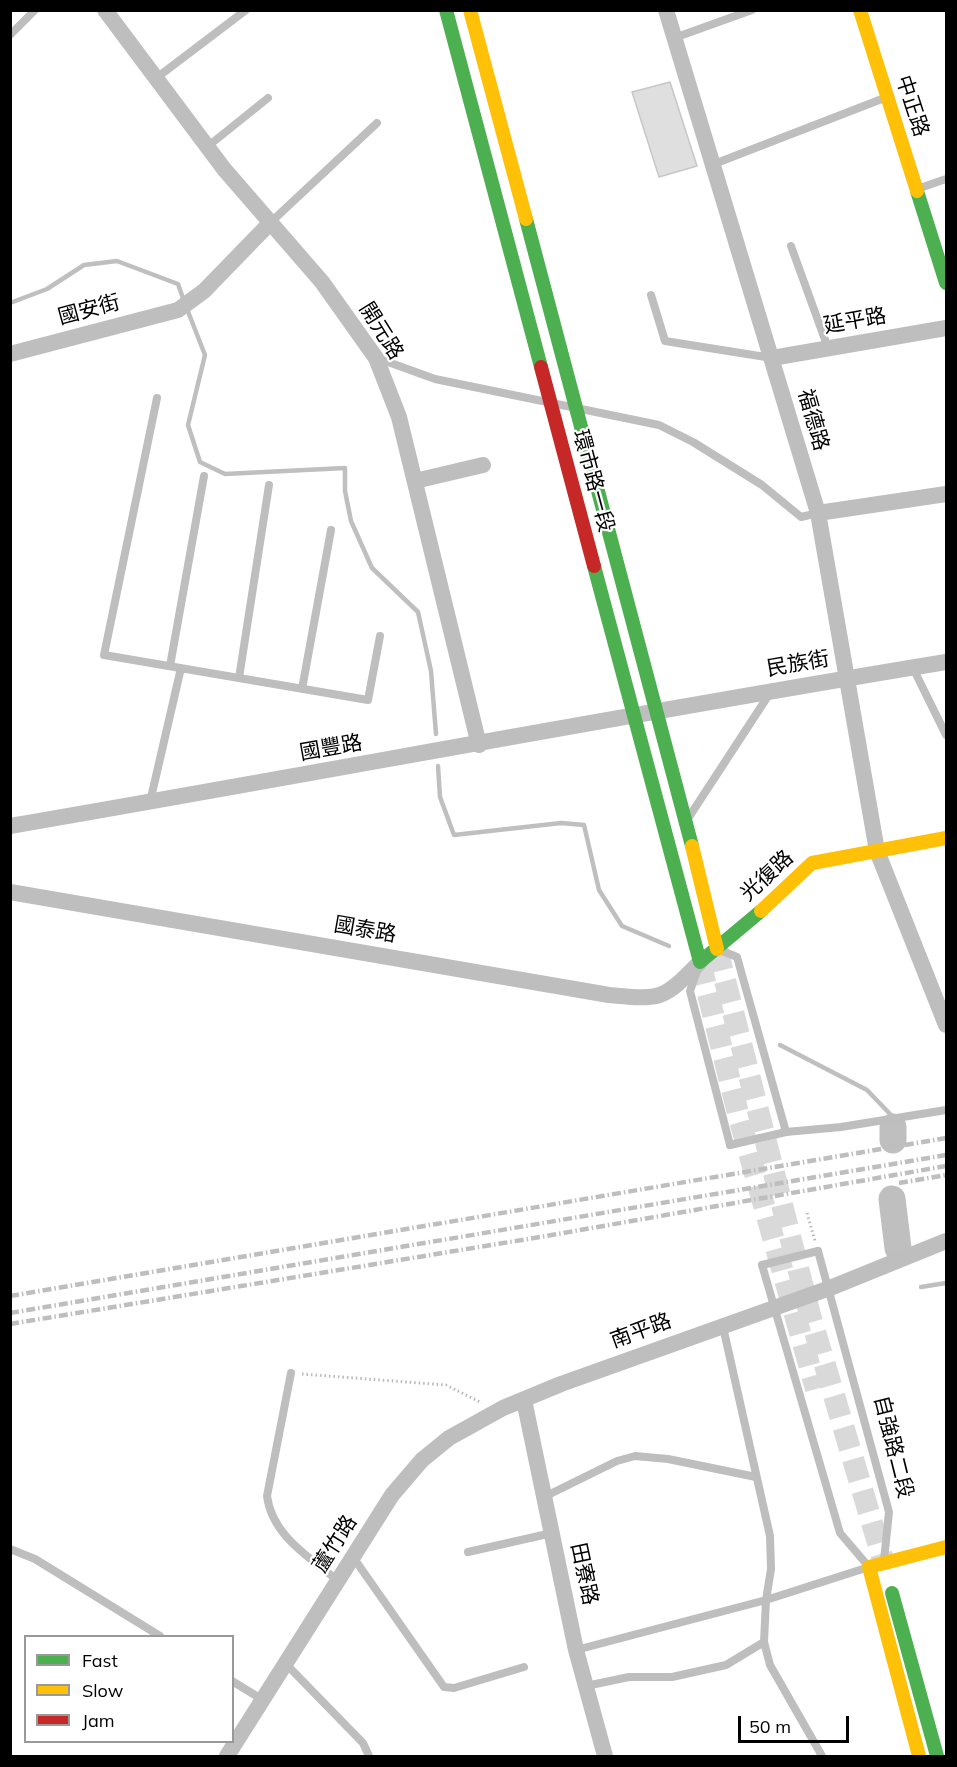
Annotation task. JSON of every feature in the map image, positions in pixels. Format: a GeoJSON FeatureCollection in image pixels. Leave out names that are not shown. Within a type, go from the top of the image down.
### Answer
{"type":"FeatureCollection","features":[{"type":"Feature","properties":{"kind":"main road","name":"環市路一段"},"geometry":{"type":"LineString","coordinates":[[446,10],[700,962]]}},
{"type":"Feature","properties":{"kind":"main road","name":"環市路一段"},"geometry":{"type":"LineString","coordinates":[[470,10],[687,820],[717,949]]}},
{"type":"Feature","properties":{"kind":"main road","name":"中正路"},"geometry":{"type":"LineString","coordinates":[[860,10],[946,283]]}},
{"type":"Feature","properties":{"kind":"main road"},"geometry":{"type":"LineString","coordinates":[[509,250],[532,243]]}},
{"type":"Feature","properties":{"kind":"main road","name":"光復路"},"geometry":{"type":"LineString","coordinates":[[700,962],[812,863],[946,838]]}},
{"type":"Feature","properties":{"kind":"main road"},"geometry":{"type":"LineString","coordinates":[[919,1756],[869,1567],[946,1547]]}},
{"type":"Feature","properties":{"kind":"main road","name":"自強路二段"},"geometry":{"type":"LineString","coordinates":[[884,1563],[937,1756]]}},
{"type":"Feature","properties":{"kind":"street","name":"開元路"},"geometry":{"type":"LineString","coordinates":[[105,10],[207,147],[322,282],[376,358],[399,417],[479,745]]}},
{"type":"Feature","properties":{"kind":"street","name":"福德路"},"geometry":{"type":"LineString","coordinates":[[666,10],[818,513],[877,851],[946,1025]]}},
{"type":"Feature","properties":{"kind":"street","name":"國安街"},"geometry":{"type":"LineString","coordinates":[[10,354],[178,310],[204,291],[271,222]]}},
{"type":"Feature","properties":{"kind":"street","name":"延平路"},"geometry":{"type":"LineString","coordinates":[[771,358],[946,328]]}},
{"type":"Feature","properties":{"kind":"street"},"geometry":{"type":"LineString","coordinates":[[415,481],[483,465]]}},
{"type":"Feature","properties":{"kind":"street"},"geometry":{"type":"LineString","coordinates":[[818,513],[946,494]]}},
{"type":"Feature","properties":{"kind":"street","name":"民族街"},"geometry":{"type":"LineString","coordinates":[[658,711],[946,662]]}},
{"type":"Feature","properties":{"kind":"street","name":"國豐路"},"geometry":{"type":"LineString","coordinates":[[10,826],[479,745],[658,711]]}},
{"type":"Feature","properties":{"kind":"street","name":"國泰路"},"geometry":{"type":"LineString","coordinates":[[10,892],[609,995],[652,998],[673,990],[700,962]]}},
{"type":"Feature","properties":{"kind":"street"},"geometry":{"type":"LineString","coordinates":[[830,1288],[946,1241]]}},
{"type":"Feature","properties":{"kind":"street","name":"南平路"},"geometry":{"type":"LineString","coordinates":[[524,1400],[561,1384],[830,1288]]}},
{"type":"Feature","properties":{"kind":"street","name":"蘆竹路"},"geometry":{"type":"LineString","coordinates":[[232,1749],[392,1495],[422,1460],[449,1438],[492,1414],[524,1400]]}},
{"type":"Feature","properties":{"kind":"street","name":"田寮路"},"geometry":{"type":"LineString","coordinates":[[524,1400],[576,1650],[605,1756]]}},
{"type":"Feature","properties":{"kind":"lane"},"geometry":{"type":"LineString","coordinates":[[10,35],[35,10]]}},
{"type":"Feature","properties":{"kind":"lane"},"geometry":{"type":"LineString","coordinates":[[155,79],[246,10]]}},
{"type":"Feature","properties":{"kind":"lane"},"geometry":{"type":"LineString","coordinates":[[674,38],[752,10]]}},
{"type":"Feature","properties":{"kind":"lane"},"geometry":{"type":"LineString","coordinates":[[714,164],[887,97]]}},
{"type":"Feature","properties":{"kind":"lane"},"geometry":{"type":"LineString","coordinates":[[207,147],[268,98]]}},
{"type":"Feature","properties":{"kind":"lane"},"geometry":{"type":"LineString","coordinates":[[271,222],[378,123]]}},
{"type":"Feature","properties":{"kind":"lane"},"geometry":{"type":"LineString","coordinates":[[916,189],[946,179]]}},
{"type":"Feature","properties":{"kind":"lane"},"geometry":{"type":"LineString","coordinates":[[791,246],[828,348]]}},
{"type":"Feature","properties":{"kind":"lane"},"geometry":{"type":"LineString","coordinates":[[651,296],[665,341],[771,358]]}},
{"type":"Feature","properties":{"kind":"lane"},"geometry":{"type":"LineString","coordinates":[[376,358],[435,380],[658,425],[693,441],[762,485],[801,517],[818,513]]}},
{"type":"Feature","properties":{"kind":"lane"},"geometry":{"type":"LineString","coordinates":[[157,398],[104,654],[368,700],[380,636]]}},
{"type":"Feature","properties":{"kind":"lane"},"geometry":{"type":"LineString","coordinates":[[170,666],[204,476]]}},
{"type":"Feature","properties":{"kind":"lane"},"geometry":{"type":"LineString","coordinates":[[239,678],[269,485]]}},
{"type":"Feature","properties":{"kind":"lane"},"geometry":{"type":"LineString","coordinates":[[302,689],[331,530]]}},
{"type":"Feature","properties":{"kind":"lane"},"geometry":{"type":"LineString","coordinates":[[150,802],[180,668]]}},
{"type":"Feature","properties":{"kind":"lane"},"geometry":{"type":"LineString","coordinates":[[913,668],[946,735]]}},
{"type":"Feature","properties":{"kind":"lane"},"geometry":{"type":"LineString","coordinates":[[687,820],[770,693]]}},
{"type":"Feature","properties":{"kind":"lane"},"geometry":{"type":"LineString","coordinates":[[717,949],[737,957],[786,1132]]}},
{"type":"Feature","properties":{"kind":"lane"},"geometry":{"type":"LineString","coordinates":[[700,962],[690,991],[730,1145],[786,1132],[841,1127],[946,1110]]}},
{"type":"Feature","properties":{"kind":"lane","name":"自強路二段"},"geometry":{"type":"LineString","coordinates":[[774,1308],[762,1265],[818,1251],[830,1288],[889,1512],[884,1563]]}},
{"type":"Feature","properties":{"kind":"lane"},"geometry":{"type":"LineString","coordinates":[[576,1650],[766,1600],[869,1567],[840,1533],[774,1308]]}},
{"type":"Feature","properties":{"kind":"lane"},"geometry":{"type":"LineString","coordinates":[[723,1326],[770,1536],[771,1569],[766,1600],[764,1642],[770,1665],[822,1756]]}},
{"type":"Feature","properties":{"kind":"lane"},"geometry":{"type":"LineString","coordinates":[[291,1373],[267,1496],[269,1512],[281,1533],[338,1581]]}},
{"type":"Feature","properties":{"kind":"lane"},"geometry":{"type":"LineString","coordinates":[[544,1497],[617,1461],[635,1456],[668,1459],[738,1475],[756,1476]]}},
{"type":"Feature","properties":{"kind":"lane"},"geometry":{"type":"LineString","coordinates":[[468,1552],[552,1533]]}},
{"type":"Feature","properties":{"kind":"lane"},"geometry":{"type":"LineString","coordinates":[[10,1549],[35,1559],[158,1635]]}},
{"type":"Feature","properties":{"kind":"lane"},"geometry":{"type":"LineString","coordinates":[[353,1557],[444,1687],[454,1688],[524,1666]]}},
{"type":"Feature","properties":{"kind":"lane"},"geometry":{"type":"LineString","coordinates":[[586,1686],[629,1677],[672,1677],[726,1665],[764,1642]]}},
{"type":"Feature","properties":{"kind":"lane"},"geometry":{"type":"LineString","coordinates":[[286,1664],[363,1743],[369,1756]]}},
{"type":"Feature","properties":{"kind":"lane"},"geometry":{"type":"LineString","coordinates":[[234,1682],[264,1700]]}},
{"type":"Feature","properties":{"kind":"path"},"geometry":{"type":"LineString","coordinates":[[807,1213],[812,1230]]}},
{"type":"Feature","properties":{"kind":"path"},"geometry":{"type":"LineString","coordinates":[[291,1373],[446,1385],[483,1404],[492,1414]]}},
{"type":"Feature","properties":{"kind":"building"},"geometry":{"type":"Polygon","coordinates":[[[670,82],[697,166],[659,177],[632,92],[670,82]]]}},
{"type":"Feature","properties":{"kind":"waterway"},"geometry":{"type":"LineString","coordinates":[[10,303],[47,289],[84,265],[117,261],[178,284],[184,301]]}},
{"type":"Feature","properties":{"kind":"waterway"},"geometry":{"type":"LineString","coordinates":[[187,309],[205,355],[188,425],[200,462],[225,474],[345,468],[345,491],[351,521],[372,568],[418,612],[431,671],[436,734]]}},
{"type":"Feature","properties":{"kind":"waterway"},"geometry":{"type":"LineString","coordinates":[[438,766],[440,797],[454,835],[561,823],[584,825],[599,890],[622,926],[669,946]]}},
{"type":"Feature","properties":{"kind":"waterway"},"geometry":{"type":"LineString","coordinates":[[780,1045],[867,1090],[891,1115]]}},
{"type":"Feature","properties":{"kind":"waterway"},"geometry":{"type":"LineString","coordinates":[[893,1127],[893,1140]]}},
{"type":"Feature","properties":{"kind":"waterway"},"geometry":{"type":"LineString","coordinates":[[892,1199],[898,1248]]}},
{"type":"Feature","properties":{"kind":"waterway"},"geometry":{"type":"LineString","coordinates":[[921,1287],[946,1283]]}},
{"type":"Feature","properties":{"kind":"tunnel"},"geometry":{"type":"LineString","coordinates":[[717,949],[810,1315],[884,1563]]}},
{"type":"Feature","properties":{"kind":"tunnel"},"geometry":{"type":"LineString","coordinates":[[700,962],[739,1117],[816,1389]]}},
{"type":"Feature","properties":{"kind":"railway"},"geometry":{"type":"LineString","coordinates":[[10,1296],[946,1138]]}},
{"type":"Feature","properties":{"kind":"railway"},"geometry":{"type":"LineString","coordinates":[[10,1313],[946,1155]]}},
{"type":"Feature","properties":{"kind":"railway"},"geometry":{"type":"LineString","coordinates":[[10,1324],[546,1236],[946,1166]]}},
{"type":"Feature","properties":{"kind":"railway"},"geometry":{"type":"LineString","coordinates":[[899,1183],[946,1175]]}},
{"type":"Feature","properties":{"kind":"traffic: fast"},"geometry":{"type":"LineString","coordinates":[[446,10],[541,367]]}},
{"type":"Feature","properties":{"kind":"traffic: fast"},"geometry":{"type":"LineString","coordinates":[[917,191],[946,283]]}},
{"type":"Feature","properties":{"kind":"traffic: fast"},"geometry":{"type":"LineString","coordinates":[[526,219],[692,846]]}},
{"type":"Feature","properties":{"kind":"traffic: fast"},"geometry":{"type":"LineString","coordinates":[[594,566],[700,962],[761,911]]}},
{"type":"Feature","properties":{"kind":"traffic: fast"},"geometry":{"type":"LineString","coordinates":[[892,1593],[937,1756]]}},
{"type":"Feature","properties":{"kind":"traffic: slow"},"geometry":{"type":"LineString","coordinates":[[470,10],[526,219]]}},
{"type":"Feature","properties":{"kind":"traffic: slow"},"geometry":{"type":"LineString","coordinates":[[860,10],[917,191]]}},
{"type":"Feature","properties":{"kind":"traffic: slow"},"geometry":{"type":"LineString","coordinates":[[761,911],[812,863],[946,838]]}},
{"type":"Feature","properties":{"kind":"traffic: slow"},"geometry":{"type":"LineString","coordinates":[[692,846],[717,949]]}},
{"type":"Feature","properties":{"kind":"traffic: slow"},"geometry":{"type":"LineString","coordinates":[[919,1756],[869,1567],[946,1547]]}},
{"type":"Feature","properties":{"kind":"traffic: jam"},"geometry":{"type":"LineString","coordinates":[[541,367],[594,566]]}}]}
